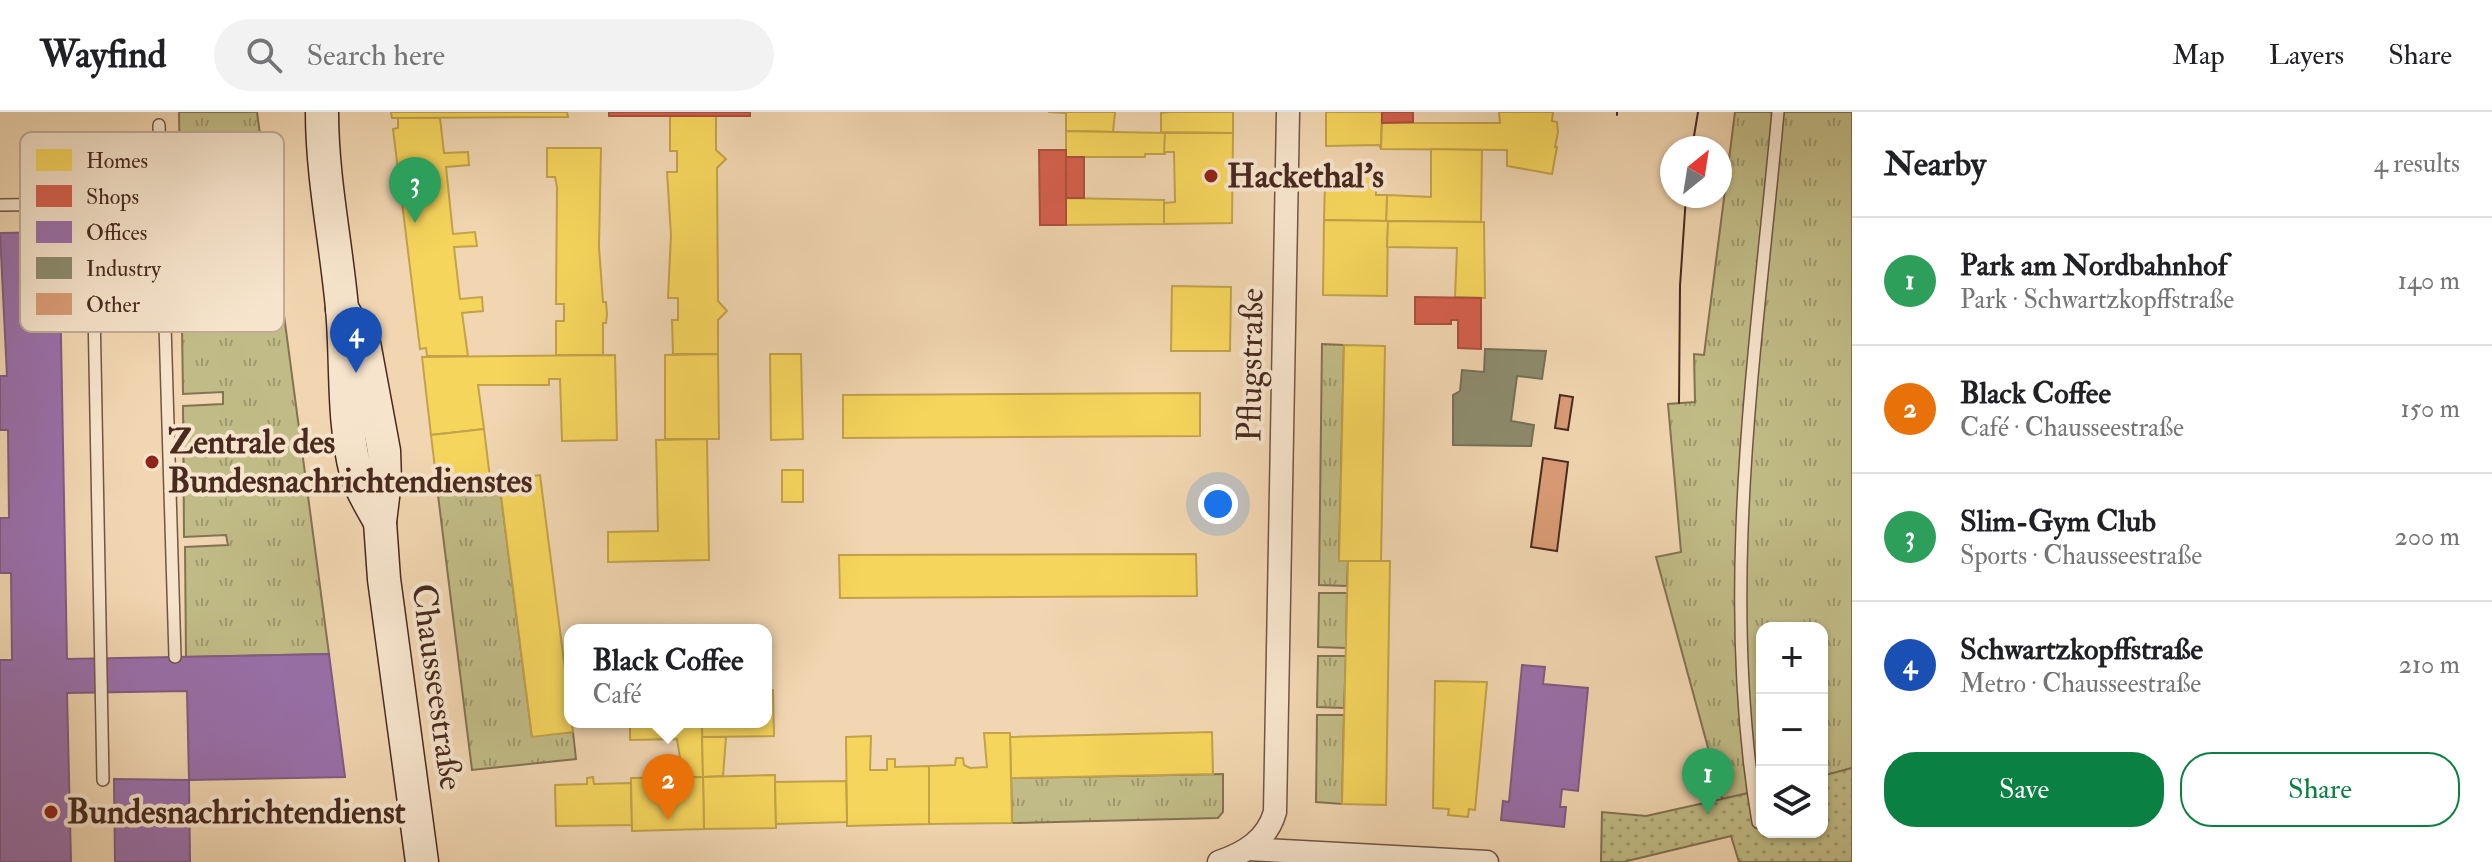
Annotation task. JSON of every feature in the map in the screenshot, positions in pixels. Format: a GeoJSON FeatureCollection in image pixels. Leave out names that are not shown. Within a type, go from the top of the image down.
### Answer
{"type":"FeatureCollection","features":[{"type":"Feature","properties":{"kind":"main road","name":"Chausseestraße"},"geometry":{"type":"LineString","coordinates":[[322,112],[324,169],[342,309],[344,385],[356,475],[380,522],[384,579],[422,862]]}},
{"type":"Feature","properties":{"kind":"street","name":"Pflugstraße"},"geometry":{"type":"LineString","coordinates":[[1248,849],[1267,831],[1276,806],[1288,112]]}},
{"type":"Feature","properties":{"kind":"street"},"geometry":{"type":"LineString","coordinates":[[1219,862],[1248,849],[1487,862]]}},
{"type":"Feature","properties":{"kind":"lane"},"geometry":{"type":"LineString","coordinates":[[1756,799],[1742,636],[1745,441],[1778,112]]}},
{"type":"Feature","properties":{"kind":"lane"},"geometry":{"type":"LineString","coordinates":[[159,125],[159,132]]}},
{"type":"Feature","properties":{"kind":"lane"},"geometry":{"type":"LineString","coordinates":[[0,205],[20,205]]}},
{"type":"Feature","properties":{"kind":"lane"},"geometry":{"type":"LineString","coordinates":[[94,332],[103,780]]}},
{"type":"Feature","properties":{"kind":"lane"},"geometry":{"type":"LineString","coordinates":[[165,332],[175,657]]}},
{"type":"Feature","properties":{"kind":"green space"},"geometry":{"type":"Polygon","coordinates":[[[179,112],[257,112],[260,132],[179,132],[179,112]]]}},
{"type":"Feature","properties":{"kind":"green space"},"geometry":{"type":"Polygon","coordinates":[[[1735,112],[1852,112],[1852,768],[1828,774],[1828,622],[1756,622],[1756,791],[1722,799],[1656,557],[1681,552],[1668,404],[1695,402],[1694,354],[1704,355],[1723,208],[1732,208],[1735,112]]]}},
{"type":"Feature","properties":{"kind":"green space"},"geometry":{"type":"Polygon","coordinates":[[[284,315],[329,654],[186,657],[185,547],[228,545],[226,535],[184,537],[183,406],[223,404],[223,392],[183,394],[182,332],[284,332],[284,315]]]}},
{"type":"Feature","properties":{"kind":"green space"},"geometry":{"type":"Polygon","coordinates":[[[1322,344],[1344,345],[1339,560],[1348,561],[1347,586],[1319,585],[1322,344]]]}},
{"type":"Feature","properties":{"kind":"green space"},"geometry":{"type":"Polygon","coordinates":[[[499,480],[532,736],[573,732],[576,759],[472,770],[437,487],[499,480]]]}},
{"type":"Feature","properties":{"kind":"green space"},"geometry":{"type":"Polygon","coordinates":[[[1319,593],[1347,593],[1346,648],[1318,647],[1319,593]]]}},
{"type":"Feature","properties":{"kind":"green space"},"geometry":{"type":"Polygon","coordinates":[[[1318,656],[1346,656],[1344,708],[1317,707],[1318,656]]]}},
{"type":"Feature","properties":{"kind":"green space"},"geometry":{"type":"Polygon","coordinates":[[[1317,715],[1344,715],[1342,804],[1316,802],[1317,715]]]}},
{"type":"Feature","properties":{"kind":"green space"},"geometry":{"type":"Polygon","coordinates":[[[1852,768],[1852,862],[1739,862],[1731,836],[1623,862],[1601,862],[1602,812],[1646,816],[1756,791],[1756,838],[1828,838],[1828,774],[1852,768]]]}},
{"type":"Feature","properties":{"kind":"green space"},"geometry":{"type":"Polygon","coordinates":[[[1223,774],[1223,812],[1218,818],[1012,823],[1011,778],[1223,774]]]}},
{"type":"Feature","properties":{"kind":"building: Homes"},"geometry":{"type":"Polygon","coordinates":[[[391,112],[567,112],[568,117],[392,118],[391,112]]]}},
{"type":"Feature","properties":{"kind":"building: Homes"},"geometry":{"type":"Polygon","coordinates":[[[1048,112],[1115,112],[1113,132],[1066,131],[1066,113],[1048,112]]]}},
{"type":"Feature","properties":{"kind":"building: Homes"},"geometry":{"type":"Polygon","coordinates":[[[1233,112],[1233,133],[1161,132],[1161,113],[1233,112]]]}},
{"type":"Feature","properties":{"kind":"building: Homes"},"geometry":{"type":"Polygon","coordinates":[[[1326,112],[1382,112],[1381,149],[1379,145],[1326,146],[1326,112]]]}},
{"type":"Feature","properties":{"kind":"building: Homes"},"geometry":{"type":"Polygon","coordinates":[[[1499,112],[1553,112],[1552,121],[1557,122],[1558,132],[1552,174],[1507,166],[1507,150],[1381,149],[1382,123],[1500,123],[1499,112]]]}},
{"type":"Feature","properties":{"kind":"building: Homes"},"geometry":{"type":"Polygon","coordinates":[[[670,116],[716,116],[716,150],[726,159],[717,168],[718,301],[727,311],[718,320],[718,354],[673,354],[672,320],[678,320],[678,298],[668,298],[671,235],[667,172],[677,172],[677,151],[670,151],[670,116]]]}},
{"type":"Feature","properties":{"kind":"building: Homes"},"geometry":{"type":"Polygon","coordinates":[[[398,118],[440,118],[444,153],[468,152],[469,165],[446,167],[453,234],[475,232],[477,246],[454,247],[460,299],[482,297],[483,311],[462,313],[468,356],[427,356],[426,348],[420,349],[393,129],[398,128],[398,118]]]}},
{"type":"Feature","properties":{"kind":"building: Homes"},"geometry":{"type":"Polygon","coordinates":[[[1066,131],[1165,133],[1165,154],[1066,157],[1066,131]]]}},
{"type":"Feature","properties":{"kind":"building: Homes"},"geometry":{"type":"Polygon","coordinates":[[[1165,133],[1233,133],[1232,223],[1164,224],[1164,203],[1175,202],[1174,152],[1164,152],[1165,133]]]}},
{"type":"Feature","properties":{"kind":"building: Homes"},"geometry":{"type":"Polygon","coordinates":[[[547,148],[601,148],[599,247],[603,302],[606,302],[607,314],[606,323],[603,323],[603,355],[556,355],[556,321],[564,321],[564,304],[556,304],[557,187],[555,177],[547,177],[547,148]]]}},
{"type":"Feature","properties":{"kind":"building: Homes"},"geometry":{"type":"Polygon","coordinates":[[[1431,149],[1482,150],[1481,222],[1386,221],[1387,195],[1431,197],[1431,149]]]}},
{"type":"Feature","properties":{"kind":"building: Homes"},"geometry":{"type":"Polygon","coordinates":[[[1348,170],[1376,171],[1376,195],[1387,195],[1386,221],[1324,220],[1325,182],[1348,181],[1348,170]]]}},
{"type":"Feature","properties":{"kind":"building: Homes"},"geometry":{"type":"Polygon","coordinates":[[[1066,198],[1164,200],[1164,224],[1066,225],[1066,198]]]}},
{"type":"Feature","properties":{"kind":"building: Homes"},"geometry":{"type":"Polygon","coordinates":[[[1324,220],[1388,221],[1387,296],[1323,295],[1324,220]]]}},
{"type":"Feature","properties":{"kind":"building: Homes"},"geometry":{"type":"Polygon","coordinates":[[[1388,221],[1484,222],[1485,298],[1455,297],[1457,248],[1387,247],[1388,221]]]}},
{"type":"Feature","properties":{"kind":"building: Homes"},"geometry":{"type":"Polygon","coordinates":[[[1172,286],[1231,287],[1230,351],[1171,351],[1172,286]]]}},
{"type":"Feature","properties":{"kind":"building: Homes"},"geometry":{"type":"Polygon","coordinates":[[[1344,345],[1385,346],[1381,561],[1339,561],[1344,345]]]}},
{"type":"Feature","properties":{"kind":"building: Homes"},"geometry":{"type":"Polygon","coordinates":[[[718,354],[719,439],[665,439],[665,355],[718,354]]]}},
{"type":"Feature","properties":{"kind":"building: Homes"},"geometry":{"type":"Polygon","coordinates":[[[770,354],[801,354],[803,439],[771,440],[770,354]]]}},
{"type":"Feature","properties":{"kind":"building: Homes"},"geometry":{"type":"Polygon","coordinates":[[[615,355],[617,440],[562,441],[560,379],[549,379],[549,385],[478,385],[484,429],[431,435],[422,357],[615,355]]]}},
{"type":"Feature","properties":{"kind":"building: Homes"},"geometry":{"type":"Polygon","coordinates":[[[1200,393],[1200,436],[843,438],[843,395],[1200,393]]]}},
{"type":"Feature","properties":{"kind":"building: Homes"},"geometry":{"type":"Polygon","coordinates":[[[484,429],[490,478],[437,485],[431,435],[484,429]]]}},
{"type":"Feature","properties":{"kind":"building: Homes"},"geometry":{"type":"Polygon","coordinates":[[[707,439],[709,560],[608,562],[608,532],[658,531],[656,440],[707,439]]]}},
{"type":"Feature","properties":{"kind":"building: Homes"},"geometry":{"type":"Polygon","coordinates":[[[782,470],[803,470],[803,502],[782,502],[782,470]]]}},
{"type":"Feature","properties":{"kind":"building: Homes"},"geometry":{"type":"Polygon","coordinates":[[[540,475],[564,662],[564,728],[572,728],[573,732],[532,737],[499,480],[540,475]]]}},
{"type":"Feature","properties":{"kind":"building: Homes"},"geometry":{"type":"Polygon","coordinates":[[[1196,554],[1197,596],[840,598],[839,555],[1196,554]]]}},
{"type":"Feature","properties":{"kind":"building: Homes"},"geometry":{"type":"Polygon","coordinates":[[[1348,561],[1390,561],[1386,805],[1342,804],[1348,561]]]}},
{"type":"Feature","properties":{"kind":"building: Homes"},"geometry":{"type":"Polygon","coordinates":[[[1435,681],[1487,682],[1475,810],[1469,809],[1468,817],[1448,815],[1449,809],[1433,808],[1435,681]]]}},
{"type":"Feature","properties":{"kind":"building: Homes"},"geometry":{"type":"Polygon","coordinates":[[[773,690],[774,736],[702,737],[702,728],[772,728],[773,690]]]}},
{"type":"Feature","properties":{"kind":"building: Homes"},"geometry":{"type":"Polygon","coordinates":[[[630,728],[702,728],[703,777],[683,777],[677,739],[630,740],[630,728]]]}},
{"type":"Feature","properties":{"kind":"building: Homes"},"geometry":{"type":"Polygon","coordinates":[[[1212,732],[1213,774],[1011,778],[1010,737],[1212,732]]]}},
{"type":"Feature","properties":{"kind":"building: Homes"},"geometry":{"type":"Polygon","coordinates":[[[984,733],[1010,733],[1012,823],[929,824],[929,766],[955,765],[956,758],[963,758],[964,765],[970,768],[987,767],[984,733]]]}},
{"type":"Feature","properties":{"kind":"building: Homes"},"geometry":{"type":"Polygon","coordinates":[[[871,736],[870,770],[887,770],[887,759],[895,759],[895,767],[929,766],[929,824],[847,826],[846,737],[871,736]]]}},
{"type":"Feature","properties":{"kind":"building: Homes"},"geometry":{"type":"Polygon","coordinates":[[[702,737],[726,737],[723,776],[703,777],[702,737]]]}},
{"type":"Feature","properties":{"kind":"building: Homes"},"geometry":{"type":"Polygon","coordinates":[[[775,775],[776,828],[704,829],[703,777],[775,775]]]}},
{"type":"Feature","properties":{"kind":"building: Homes"},"geometry":{"type":"Polygon","coordinates":[[[593,777],[594,784],[631,783],[632,825],[556,826],[555,785],[587,784],[587,778],[593,777]]]}},
{"type":"Feature","properties":{"kind":"building: Homes"},"geometry":{"type":"Polygon","coordinates":[[[703,777],[704,829],[632,831],[631,778],[703,777]]]}},
{"type":"Feature","properties":{"kind":"building: Homes"},"geometry":{"type":"Polygon","coordinates":[[[846,781],[847,822],[776,824],[775,782],[846,781]]]}},
{"type":"Feature","properties":{"kind":"building: Shops"},"geometry":{"type":"Polygon","coordinates":[[[609,112],[750,112],[750,116],[609,116],[609,112]]]}},
{"type":"Feature","properties":{"kind":"building: Shops"},"geometry":{"type":"Polygon","coordinates":[[[1382,112],[1413,112],[1413,122],[1382,123],[1382,112]]]}},
{"type":"Feature","properties":{"kind":"building: Shops"},"geometry":{"type":"Polygon","coordinates":[[[1039,150],[1066,150],[1066,225],[1040,225],[1039,150]]]}},
{"type":"Feature","properties":{"kind":"building: Shops"},"geometry":{"type":"Polygon","coordinates":[[[1066,157],[1084,157],[1084,198],[1066,198],[1066,157]]]}},
{"type":"Feature","properties":{"kind":"building: Shops"},"geometry":{"type":"Polygon","coordinates":[[[1415,297],[1481,298],[1481,349],[1458,348],[1458,320],[1451,320],[1451,324],[1415,324],[1415,297]]]}},
{"type":"Feature","properties":{"kind":"building: Offices"},"geometry":{"type":"Polygon","coordinates":[[[0,233],[20,233],[20,332],[61,332],[67,659],[329,654],[345,777],[189,780],[187,691],[67,693],[71,862],[0,862],[0,660],[12,660],[11,573],[0,573],[0,518],[9,518],[8,430],[0,430],[0,376],[7,376],[0,233]]]}},
{"type":"Feature","properties":{"kind":"building: Offices"},"geometry":{"type":"Polygon","coordinates":[[[1522,665],[1545,667],[1543,684],[1588,688],[1578,791],[1562,789],[1560,807],[1566,807],[1564,827],[1501,820],[1503,801],[1509,802],[1522,665]]]}},
{"type":"Feature","properties":{"kind":"building: Offices"},"geometry":{"type":"Polygon","coordinates":[[[114,779],[189,780],[190,862],[115,862],[114,779]]]}},
{"type":"Feature","properties":{"kind":"building: Industry"},"geometry":{"type":"Polygon","coordinates":[[[1485,349],[1546,351],[1542,379],[1517,376],[1511,421],[1534,425],[1531,446],[1453,445],[1453,395],[1460,391],[1462,370],[1484,372],[1485,349]]]}},
{"type":"Feature","properties":{"kind":"building: Other"},"geometry":{"type":"Polygon","coordinates":[[[1560,395],[1573,397],[1568,430],[1555,428],[1560,395]]]}},
{"type":"Feature","properties":{"kind":"building: Other"},"geometry":{"type":"Polygon","coordinates":[[[1543,458],[1568,462],[1557,551],[1531,547],[1543,458]]]}},
{"type":"Feature","properties":{"kind":"tram line"},"geometry":{"type":"LineString","coordinates":[[1694,136],[1698,112]]}},
{"type":"Feature","properties":{"kind":"tram line"},"geometry":{"type":"LineString","coordinates":[[1679,403],[1680,286],[1685,208]]}},
{"type":"Feature","properties":{"kind":"place","name":"Hackethal's"},"geometry":{"type":"Point","coordinates":[1211,176]}},
{"type":"Feature","properties":{"kind":"place","name":"Slim-Gym Club"},"geometry":{"type":"Point","coordinates":[415,223]}},
{"type":"Feature","properties":{"kind":"place","name":"Schwartzkopffstraße"},"geometry":{"type":"Point","coordinates":[356,373]}},
{"type":"Feature","properties":{"kind":"place","name":"Zentrale des Bundesnachrichtendienstes"},"geometry":{"type":"Point","coordinates":[152,462]}},
{"type":"Feature","properties":{"kind":"place","name":"Bundesnachrichtendienst"},"geometry":{"type":"Point","coordinates":[51,812]}},
{"type":"Feature","properties":{"kind":"place","name":"Park am Nordbahnhof"},"geometry":{"type":"Point","coordinates":[1708,814]}},
{"type":"Feature","properties":{"kind":"place","name":"Black Coffee"},"geometry":{"type":"Point","coordinates":[668,820]}}]}
